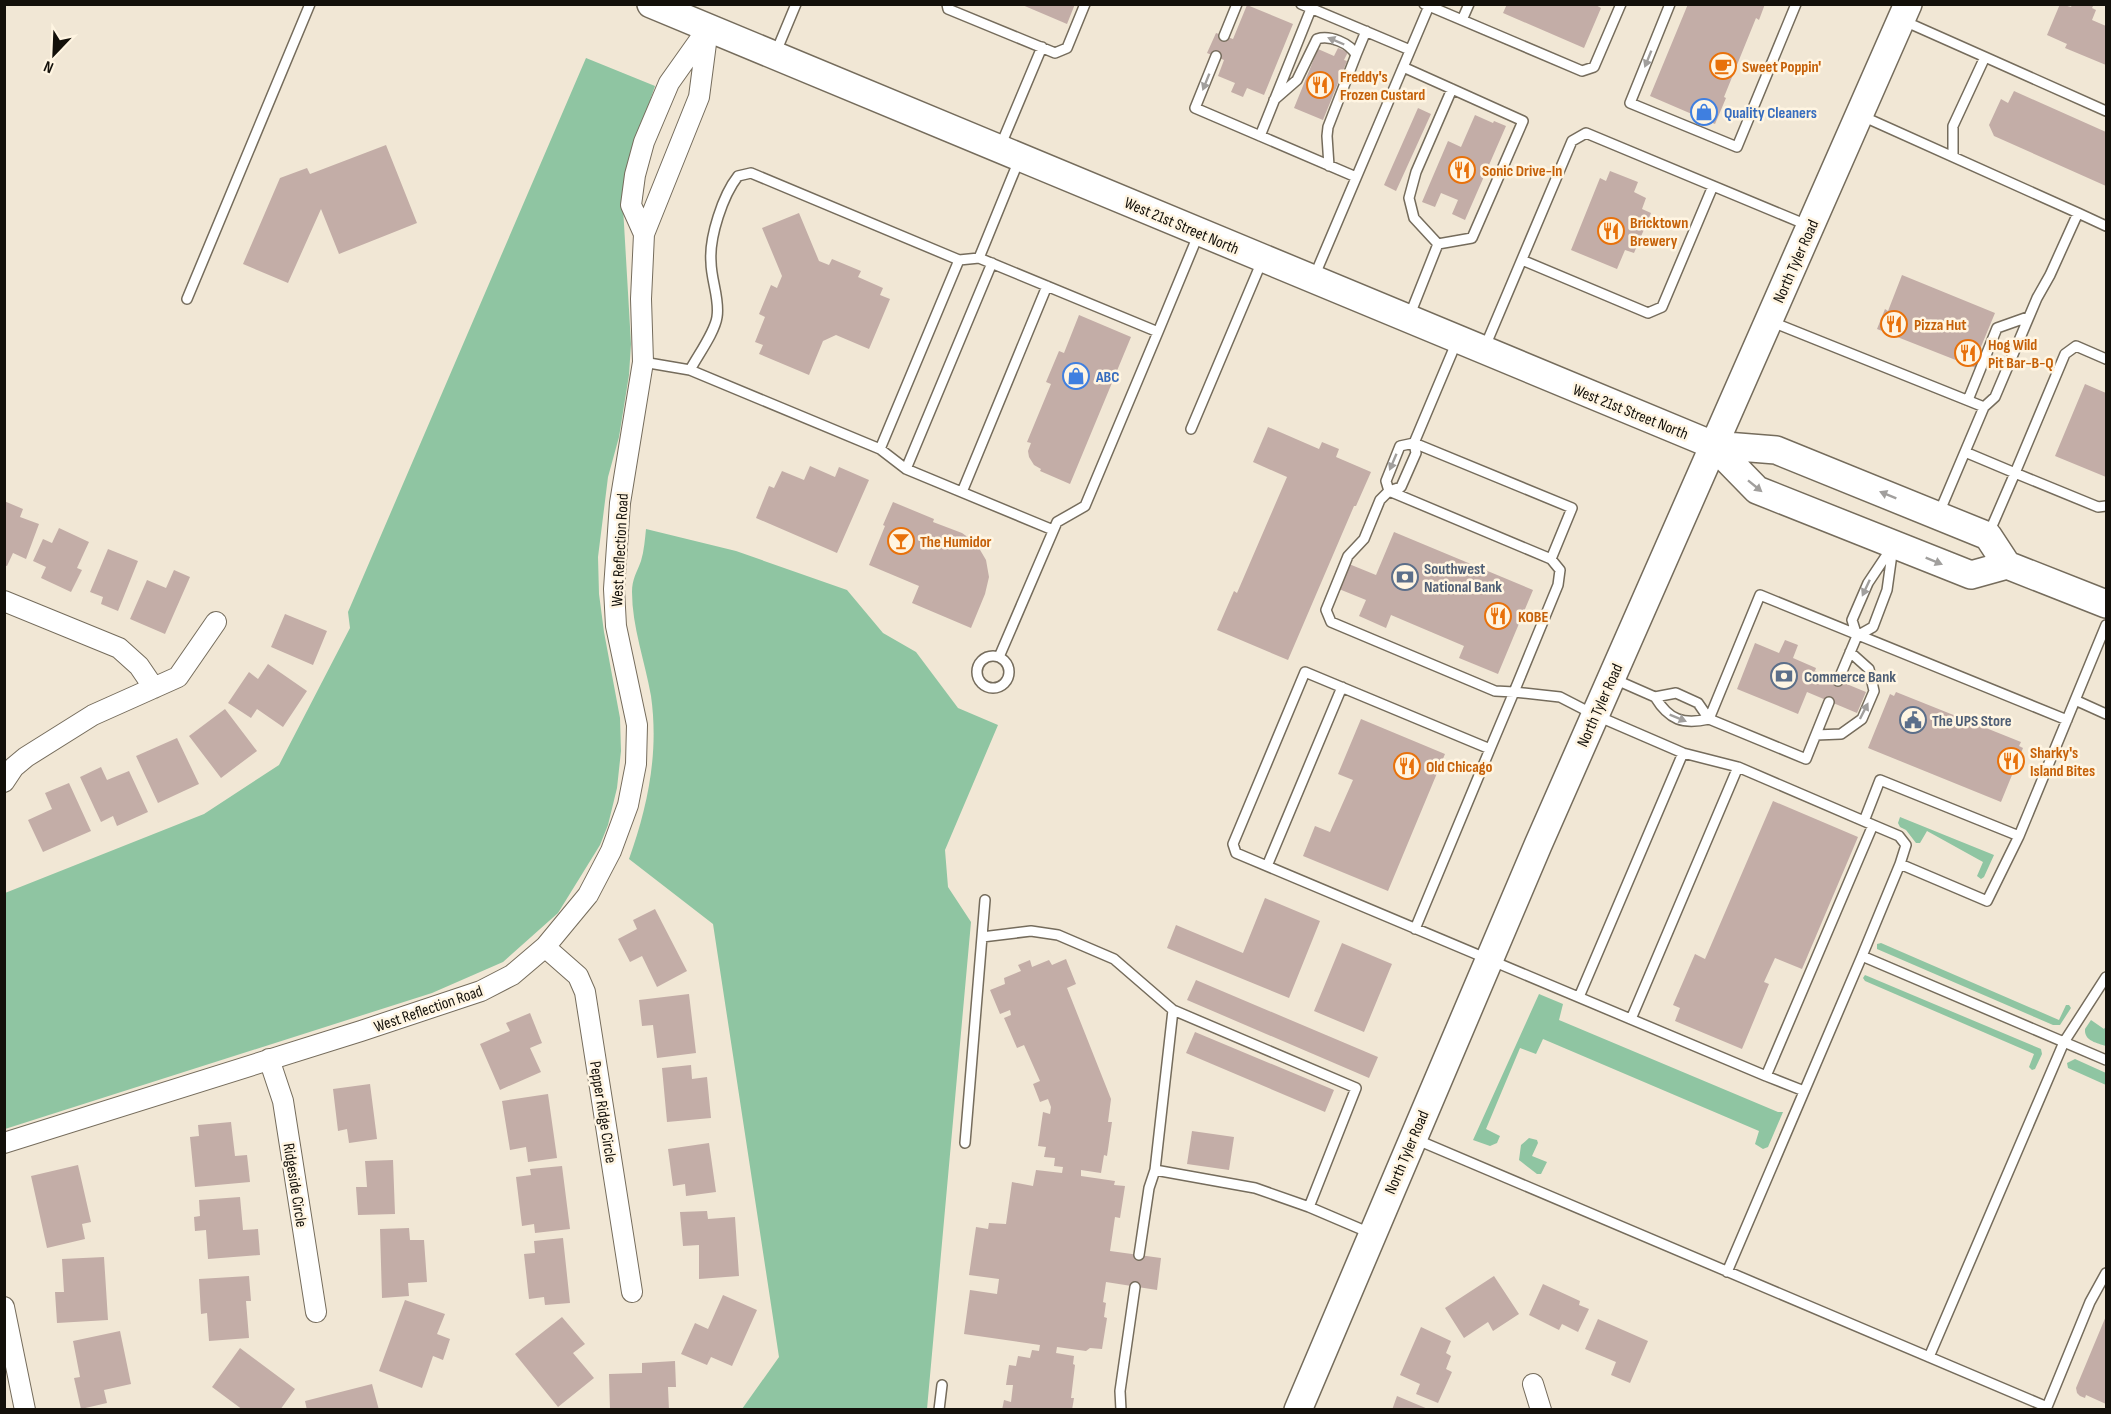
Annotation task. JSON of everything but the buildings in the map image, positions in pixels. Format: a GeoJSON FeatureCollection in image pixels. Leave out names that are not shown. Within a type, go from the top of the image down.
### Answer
{"type":"FeatureCollection","features":[{"type":"Feature","properties":{"kind":"main road","name":"West 21st Street North"},"geometry":{"type":"LineString","coordinates":[[651,4],[1713,445],[1776,450],[1988,536]]}},
{"type":"Feature","properties":{"kind":"main road","name":"North Tyler Road"},"geometry":{"type":"LineString","coordinates":[[1298,1410],[1371,1234],[1594,715],[1859,115],[1903,9]]}},
{"type":"Feature","properties":{"kind":"main road","name":"West 21st Street North"},"geometry":{"type":"LineString","coordinates":[[1713,445],[1757,490],[1971,575],[2007,565]]}},
{"type":"Feature","properties":{"kind":"main road"},"geometry":{"type":"LineString","coordinates":[[1988,536],[2007,565],[2106,604]]}},
{"type":"Feature","properties":{"kind":"street","name":"West Reflection Road"},"geometry":{"type":"LineString","coordinates":[[644,234],[631,205],[634,175],[644,142],[669,83],[708,28]]}},
{"type":"Feature","properties":{"kind":"street","name":"West Reflection Road"},"geometry":{"type":"LineString","coordinates":[[4,1143],[482,991],[512,975],[545,946],[588,895],[611,851],[628,805],[636,764],[638,724],[616,626],[614,589],[620,503],[643,362],[641,300],[644,234],[699,98],[708,28]]}},
{"type":"Feature","properties":{"kind":"street"},"geometry":{"type":"LineString","coordinates":[[4,601],[119,648],[139,666],[154,688]]}},
{"type":"Feature","properties":{"kind":"street"},"geometry":{"type":"LineString","coordinates":[[4,782],[14,767],[26,757],[93,715],[178,677],[216,622]]}},
{"type":"Feature","properties":{"kind":"street","name":"Pepper Ridge Circle"},"geometry":{"type":"LineString","coordinates":[[545,946],[578,976],[585,992],[632,1292]]}},
{"type":"Feature","properties":{"kind":"street","name":"Ridgeside Circle"},"geometry":{"type":"LineString","coordinates":[[269,1059],[283,1101],[316,1312]]}},
{"type":"Feature","properties":{"kind":"street"},"geometry":{"type":"LineString","coordinates":[[4,1307],[25,1410]]}},
{"type":"Feature","properties":{"kind":"street"},"geometry":{"type":"LineString","coordinates":[[1533,1384],[1541,1410]]}},
{"type":"Feature","properties":{"kind":"lane"},"geometry":{"type":"LineString","coordinates":[[187,298],[310,4]]}},
{"type":"Feature","properties":{"kind":"lane"},"geometry":{"type":"LineString","coordinates":[[775,56],[796,4]]}},
{"type":"Feature","properties":{"kind":"lane"},"geometry":{"type":"LineString","coordinates":[[947,4],[948,9],[1055,53],[1067,48],[1085,4]]}},
{"type":"Feature","properties":{"kind":"lane"},"geometry":{"type":"LineString","coordinates":[[1224,36],[1237,4]]}},
{"type":"Feature","properties":{"kind":"lane"},"geometry":{"type":"LineString","coordinates":[[1301,4],[1410,50]]}},
{"type":"Feature","properties":{"kind":"lane"},"geometry":{"type":"LineString","coordinates":[[1462,21],[1469,4]]}},
{"type":"Feature","properties":{"kind":"lane"},"geometry":{"type":"LineString","coordinates":[[1313,279],[1403,67],[1426,5],[1582,71],[1594,67],[1622,4]]}},
{"type":"Feature","properties":{"kind":"lane"},"geometry":{"type":"LineString","coordinates":[[1670,4],[1630,103],[1737,147],[1796,4]]}},
{"type":"Feature","properties":{"kind":"lane"},"geometry":{"type":"LineString","coordinates":[[1260,136],[1311,9]]}},
{"type":"Feature","properties":{"kind":"lane"},"geometry":{"type":"LineString","coordinates":[[1903,9],[1985,57],[2106,111]]}},
{"type":"Feature","properties":{"kind":"lane"},"geometry":{"type":"LineString","coordinates":[[1329,166],[1328,127],[1366,31]]}},
{"type":"Feature","properties":{"kind":"lane"},"geometry":{"type":"LineString","coordinates":[[1274,100],[1297,80],[1317,39],[1325,36],[1353,48],[1356,55]]}},
{"type":"Feature","properties":{"kind":"lane"},"geometry":{"type":"LineString","coordinates":[[979,258],[1042,47]]}},
{"type":"Feature","properties":{"kind":"lane"},"geometry":{"type":"LineString","coordinates":[[1216,56],[1196,108],[1356,177]]}},
{"type":"Feature","properties":{"kind":"lane"},"geometry":{"type":"LineString","coordinates":[[1953,156],[1953,126],[1985,57]]}},
{"type":"Feature","properties":{"kind":"lane"},"geometry":{"type":"LineString","coordinates":[[1403,67],[1523,121],[1472,238],[1438,244]]}},
{"type":"Feature","properties":{"kind":"lane"},"geometry":{"type":"LineString","coordinates":[[1438,244],[1414,218],[1409,198],[1416,172],[1452,89]]}},
{"type":"Feature","properties":{"kind":"lane"},"geometry":{"type":"LineString","coordinates":[[1859,115],[2106,226]]}},
{"type":"Feature","properties":{"kind":"lane"},"geometry":{"type":"LineString","coordinates":[[1484,350],[1572,141],[1586,133],[1810,226]]}},
{"type":"Feature","properties":{"kind":"lane"},"geometry":{"type":"LineString","coordinates":[[690,370],[717,320],[718,310],[710,261],[714,233],[729,187],[738,176],[751,173],[959,260],[979,258],[1158,332]]}},
{"type":"Feature","properties":{"kind":"lane"},"geometry":{"type":"LineString","coordinates":[[1522,260],[1648,313],[1662,307],[1713,186]]}},
{"type":"Feature","properties":{"kind":"lane"},"geometry":{"type":"LineString","coordinates":[[1938,515],[1984,407],[1995,398],[2028,317],[2078,213]]}},
{"type":"Feature","properties":{"kind":"lane"},"geometry":{"type":"LineString","coordinates":[[999,657],[1057,522],[1085,507],[1199,232]]}},
{"type":"Feature","properties":{"kind":"lane"},"geometry":{"type":"LineString","coordinates":[[1408,319],[1438,244]]}},
{"type":"Feature","properties":{"kind":"lane"},"geometry":{"type":"LineString","coordinates":[[1191,429],[1263,259]]}},
{"type":"Feature","properties":{"kind":"lane"},"geometry":{"type":"LineString","coordinates":[[880,449],[959,260]]}},
{"type":"Feature","properties":{"kind":"lane"},"geometry":{"type":"LineString","coordinates":[[906,470],[992,263]]}},
{"type":"Feature","properties":{"kind":"lane"},"geometry":{"type":"LineString","coordinates":[[962,492],[1047,286]]}},
{"type":"Feature","properties":{"kind":"lane"},"geometry":{"type":"LineString","coordinates":[[1968,400],[1997,328],[2028,317]]}},
{"type":"Feature","properties":{"kind":"lane"},"geometry":{"type":"LineString","coordinates":[[1769,320],[1984,407]]}},
{"type":"Feature","properties":{"kind":"lane"},"geometry":{"type":"LineString","coordinates":[[1457,339],[1414,443],[1416,453],[1401,487],[1389,491],[1380,500],[1364,540],[1348,556],[1326,610],[1331,622],[1495,690],[1560,697],[1594,715],[1683,753],[1738,767],[1899,836],[1906,845],[1862,956],[1727,1272]]}},
{"type":"Feature","properties":{"kind":"lane"},"geometry":{"type":"LineString","coordinates":[[1988,536],[2065,354],[2076,346],[2106,359]]}},
{"type":"Feature","properties":{"kind":"lane"},"geometry":{"type":"LineString","coordinates":[[643,362],[690,370],[880,449],[906,470],[1053,530]]}},
{"type":"Feature","properties":{"kind":"lane"},"geometry":{"type":"LineString","coordinates":[[1389,491],[1386,480],[1400,446],[1414,443],[1572,508],[1551,559]]}},
{"type":"Feature","properties":{"kind":"lane"},"geometry":{"type":"LineString","coordinates":[[1965,452],[2098,507],[2106,506]]}},
{"type":"Feature","properties":{"kind":"lane"},"geometry":{"type":"LineString","coordinates":[[1389,491],[1551,559],[1560,570],[1558,585],[1415,928]]}},
{"type":"Feature","properties":{"kind":"lane"},"geometry":{"type":"LineString","coordinates":[[1857,636],[1852,620],[1868,583],[1893,544]]}},
{"type":"Feature","properties":{"kind":"lane"},"geometry":{"type":"LineString","coordinates":[[1838,681],[1857,636],[1873,627],[1887,590],[1893,544]]}},
{"type":"Feature","properties":{"kind":"lane"},"geometry":{"type":"LineString","coordinates":[[1708,719],[1760,595],[2067,720]]}},
{"type":"Feature","properties":{"kind":"lane"},"geometry":{"type":"LineString","coordinates":[[1900,864],[1987,901],[2019,836],[2106,625]]}},
{"type":"Feature","properties":{"kind":"lane"},"geometry":{"type":"LineString","coordinates":[[1816,735],[1841,734],[1862,719],[1874,691],[1869,669],[1850,652]]}},
{"type":"Feature","properties":{"kind":"lane"},"geometry":{"type":"LineString","coordinates":[[1490,749],[1305,672],[1233,844],[1236,853],[1804,1091]]}},
{"type":"Feature","properties":{"kind":"lane"},"geometry":{"type":"LineString","coordinates":[[1611,678],[1655,697],[1676,693],[1698,703],[1708,719]]}},
{"type":"Feature","properties":{"kind":"lane"},"geometry":{"type":"LineString","coordinates":[[1267,866],[1342,687]]}},
{"type":"Feature","properties":{"kind":"lane"},"geometry":{"type":"LineString","coordinates":[[1655,697],[1664,712],[1690,723],[1708,719],[1806,759],[1829,702]]}},
{"type":"Feature","properties":{"kind":"lane"},"geometry":{"type":"LineString","coordinates":[[2075,700],[2106,714]]}},
{"type":"Feature","properties":{"kind":"lane"},"geometry":{"type":"LineString","coordinates":[[1579,997],[1683,753]]}},
{"type":"Feature","properties":{"kind":"lane"},"geometry":{"type":"LineString","coordinates":[[1631,1019],[1738,767]]}},
{"type":"Feature","properties":{"kind":"lane"},"geometry":{"type":"LineString","coordinates":[[1766,1076],[1868,823],[1880,780],[2019,836]]}},
{"type":"Feature","properties":{"kind":"lane"},"geometry":{"type":"LineString","coordinates":[[964,1143],[985,900]]}},
{"type":"Feature","properties":{"kind":"lane"},"geometry":{"type":"LineString","coordinates":[[982,937],[1031,931],[1058,935],[1114,959],[1173,1010],[1356,1088],[1309,1207]]}},
{"type":"Feature","properties":{"kind":"lane"},"geometry":{"type":"LineString","coordinates":[[1862,956],[2106,1060]]}},
{"type":"Feature","properties":{"kind":"lane"},"geometry":{"type":"LineString","coordinates":[[1929,1357],[2064,1042],[2106,977]]}},
{"type":"Feature","properties":{"kind":"lane"},"geometry":{"type":"LineString","coordinates":[[1139,1255],[1149,1188],[1155,1170],[1173,1010]]}},
{"type":"Feature","properties":{"kind":"lane"},"geometry":{"type":"LineString","coordinates":[[1412,1138],[2047,1407],[2090,1302],[2106,1272]]}},
{"type":"Feature","properties":{"kind":"lane"},"geometry":{"type":"LineString","coordinates":[[1155,1170],[1255,1188],[1309,1207],[1371,1234]]}},
{"type":"Feature","properties":{"kind":"lane"},"geometry":{"type":"LineString","coordinates":[[1121,1410],[1120,1391],[1135,1287]]}},
{"type":"Feature","properties":{"kind":"lane"},"geometry":{"type":"LineString","coordinates":[[939,1410],[942,1385]]}},
{"type":"Feature","properties":{"kind":"green space"},"geometry":{"type":"Polygon","coordinates":[[[586,58],[655,86],[626,171],[623,207],[631,344],[629,375],[619,437],[608,477],[598,557],[599,594],[620,718],[621,751],[617,788],[608,825],[600,845],[558,913],[503,962],[432,993],[5,1129],[5,893],[204,814],[279,765],[350,628],[348,612],[586,58]]]}},
{"type":"Feature","properties":{"kind":"green space"},"geometry":{"type":"Polygon","coordinates":[[[646,529],[736,551],[847,590],[883,633],[916,652],[958,708],[998,725],[945,850],[948,887],[971,922],[927,1409],[742,1409],[779,1357],[713,924],[629,859],[642,819],[653,758],[651,696],[636,631],[632,592],[642,557],[646,529]]]}},
{"type":"Feature","properties":{"kind":"green space"},"geometry":{"type":"Polygon","coordinates":[[[1900,817],[1994,855],[1984,877],[1981,879],[1977,876],[1983,862],[1927,831],[1920,843],[1916,843],[1906,830],[1900,827],[1898,823],[1900,817]]]}},
{"type":"Feature","properties":{"kind":"green space"},"geometry":{"type":"Polygon","coordinates":[[[1881,943],[2059,1020],[2066,1005],[2071,1008],[2060,1025],[2053,1025],[1877,949],[1877,944],[1881,943]]]}},
{"type":"Feature","properties":{"kind":"green space"},"geometry":{"type":"Polygon","coordinates":[[[1865,975],[2041,1049],[2042,1054],[2035,1069],[2032,1070],[2029,1067],[2034,1054],[1865,981],[1863,978],[1865,975]]]}},
{"type":"Feature","properties":{"kind":"green space"},"geometry":{"type":"Polygon","coordinates":[[[1539,994],[1563,1004],[1559,1020],[1778,1112],[1783,1112],[1768,1147],[1763,1149],[1755,1144],[1759,1131],[1543,1039],[1536,1054],[1520,1048],[1486,1129],[1500,1136],[1497,1143],[1490,1146],[1473,1140],[1539,994]]]}},
{"type":"Feature","properties":{"kind":"green space"},"geometry":{"type":"Polygon","coordinates":[[[2091,1020],[2104,1029],[2106,1026],[2106,1046],[2092,1041],[2085,1033],[2091,1020]]]}},
{"type":"Feature","properties":{"kind":"green space"},"geometry":{"type":"Polygon","coordinates":[[[2075,1059],[2106,1073],[2106,1085],[2068,1068],[2067,1063],[2075,1059]]]}},
{"type":"Feature","properties":{"kind":"green space"},"geometry":{"type":"Polygon","coordinates":[[[1529,1138],[1537,1140],[1538,1143],[1532,1156],[1547,1162],[1541,1174],[1537,1174],[1519,1160],[1521,1145],[1529,1138]]]}},
{"type":"Feature","properties":{"kind":"place","name":"Sweet Poppin'"},"geometry":{"type":"Point","coordinates":[1723,66]}},
{"type":"Feature","properties":{"kind":"place","name":"Freddy's Frozen Custard"},"geometry":{"type":"Point","coordinates":[1320,85]}},
{"type":"Feature","properties":{"kind":"place","name":"Quality Cleaners"},"geometry":{"type":"Point","coordinates":[1704,112]}},
{"type":"Feature","properties":{"kind":"place","name":"Sonic Drive-In"},"geometry":{"type":"Point","coordinates":[1462,170]}},
{"type":"Feature","properties":{"kind":"place","name":"Bricktown Brewery"},"geometry":{"type":"Point","coordinates":[1611,231]}},
{"type":"Feature","properties":{"kind":"place","name":"Pizza Hut"},"geometry":{"type":"Point","coordinates":[1894,324]}},
{"type":"Feature","properties":{"kind":"place","name":"Hog Wild Pit Bar-B-Q"},"geometry":{"type":"Point","coordinates":[1968,353]}},
{"type":"Feature","properties":{"kind":"place","name":"ABC"},"geometry":{"type":"Point","coordinates":[1076,376]}},
{"type":"Feature","properties":{"kind":"place","name":"The Humidor"},"geometry":{"type":"Point","coordinates":[901,541]}},
{"type":"Feature","properties":{"kind":"place","name":"Southwest National Bank"},"geometry":{"type":"Point","coordinates":[1405,577]}},
{"type":"Feature","properties":{"kind":"place","name":"KOBE"},"geometry":{"type":"Point","coordinates":[1498,616]}},
{"type":"Feature","properties":{"kind":"place","name":"Commerce Bank"},"geometry":{"type":"Point","coordinates":[1784,676]}},
{"type":"Feature","properties":{"kind":"place","name":"The UPS Store"},"geometry":{"type":"Point","coordinates":[1913,720]}},
{"type":"Feature","properties":{"kind":"place","name":"Sharky's Island Bites"},"geometry":{"type":"Point","coordinates":[2011,761]}},
{"type":"Feature","properties":{"kind":"place","name":"Old Chicago"},"geometry":{"type":"Point","coordinates":[1407,766]}}]}
